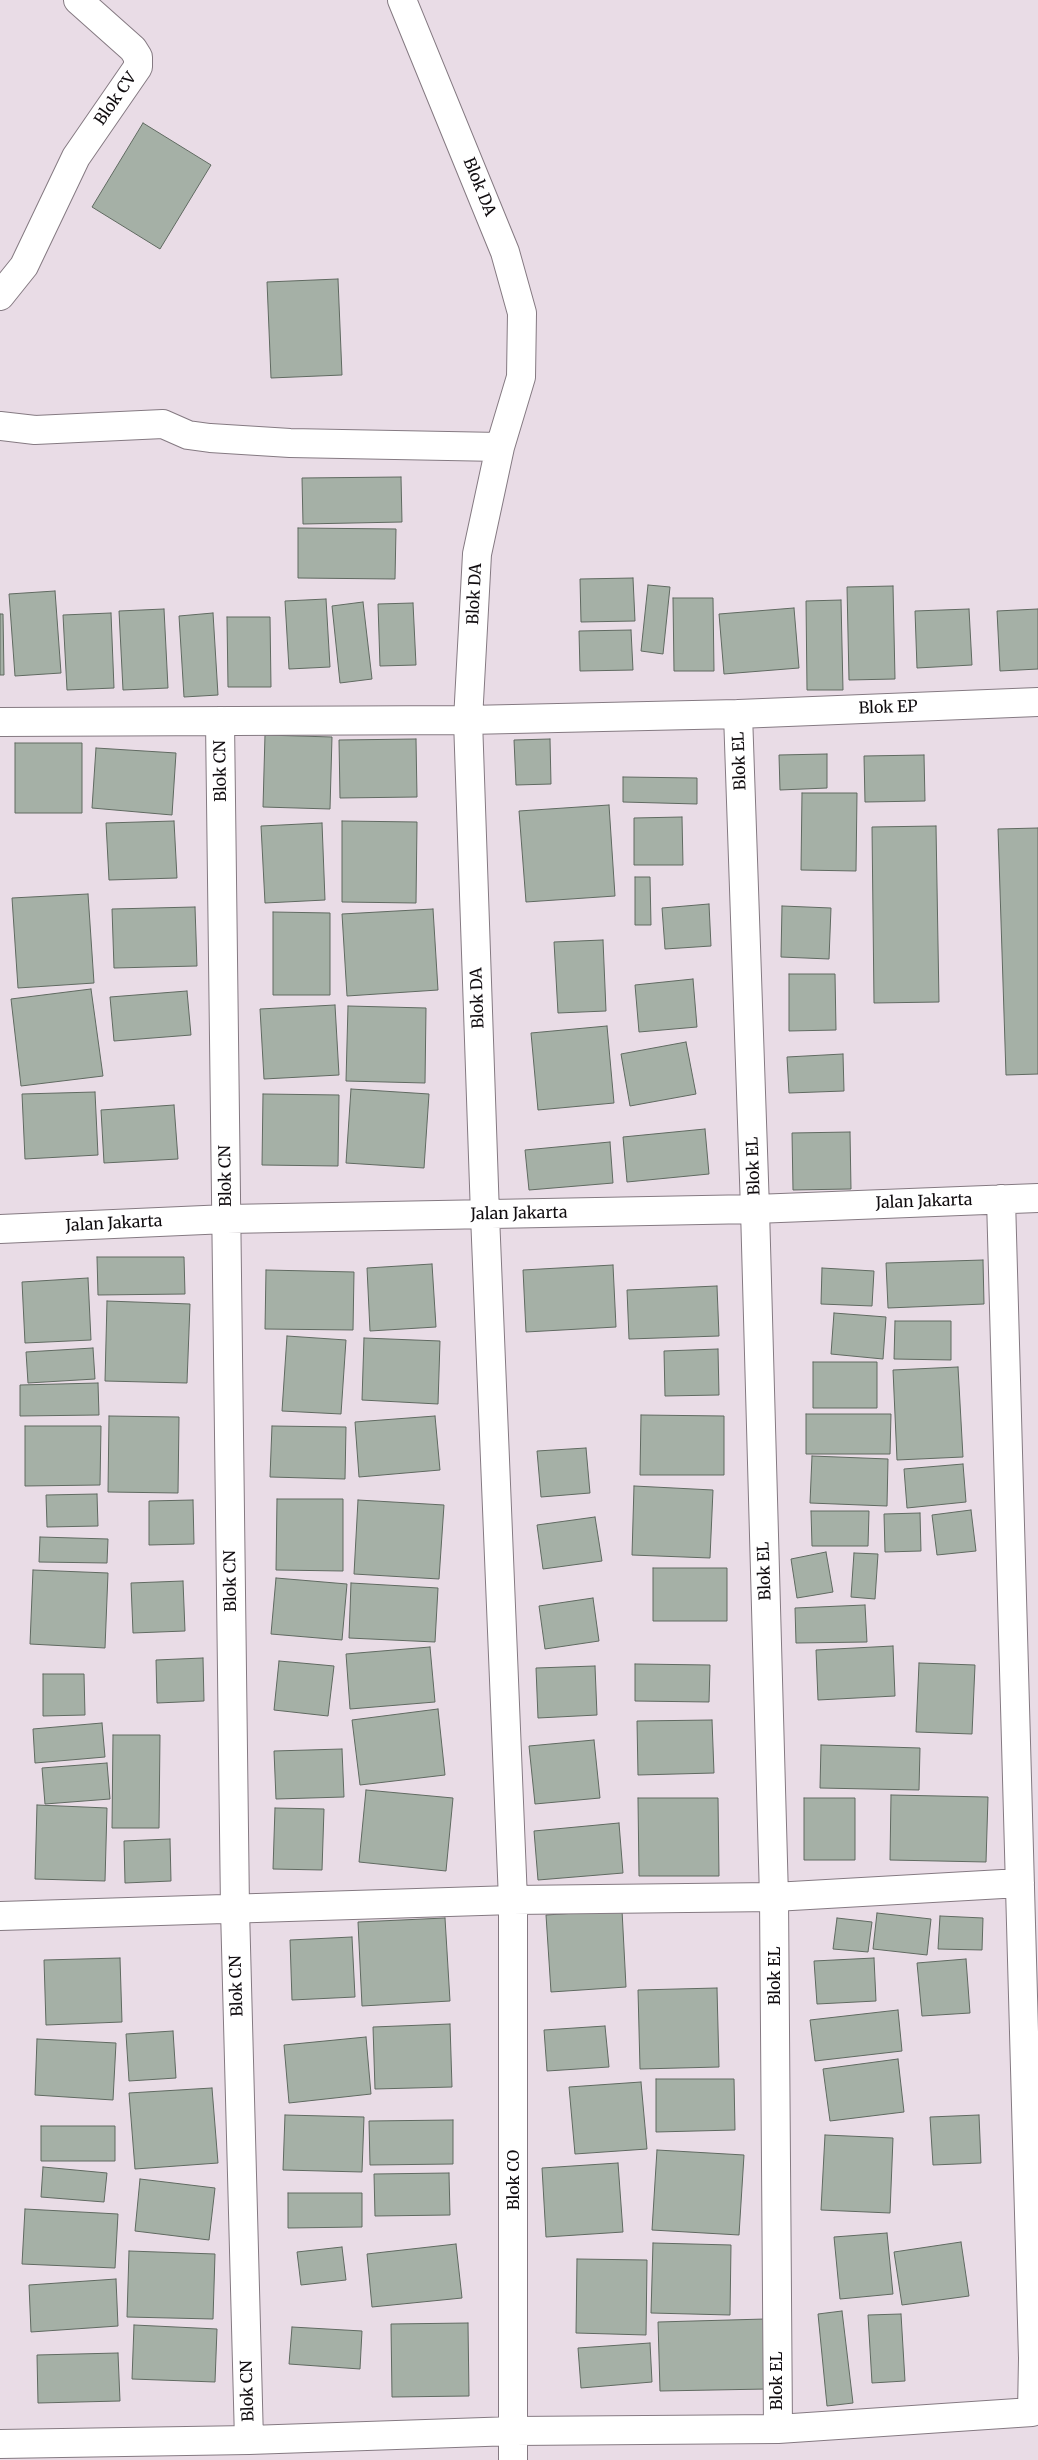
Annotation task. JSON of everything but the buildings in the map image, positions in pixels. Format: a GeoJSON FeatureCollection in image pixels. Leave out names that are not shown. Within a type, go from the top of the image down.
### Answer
{"type":"FeatureCollection","features":[{"type":"Feature","properties":{"kind":"street","name":"Blok CV"},"geometry":{"type":"LineString","coordinates":[[0,296],[24,266],[76,157],[138,67],[138,57],[133,49],[78,0]]}},
{"type":"Feature","properties":{"kind":"street","name":"Blok DA"},"geometry":{"type":"LineString","coordinates":[[402,0],[505,252],[522,313],[521,377],[500,447],[477,554],[468,720],[485,1215],[513,1900]]}},
{"type":"Feature","properties":{"kind":"street"},"geometry":{"type":"LineString","coordinates":[[0,426],[35,430],[163,424],[188,435],[228,439],[290,443],[500,447]]}},
{"type":"Feature","properties":{"kind":"street","name":"Blok EP"},"geometry":{"type":"LineString","coordinates":[[0,722],[468,720],[738,714],[1038,702]]}},
{"type":"Feature","properties":{"kind":"street","name":"Blok EL"},"geometry":{"type":"LineString","coordinates":[[738,714],[755,1209],[774,1897],[778,2428]]}},
{"type":"Feature","properties":{"kind":"street","name":"Blok CN"},"geometry":{"type":"LineString","coordinates":[[220,721],[235,1909],[249,2440]]}},
{"type":"Feature","properties":{"kind":"street","name":"Jalan Jakarta"},"geometry":{"type":"LineString","coordinates":[[0,1229],[227,1219],[755,1209],[1038,1198]]}},
{"type":"Feature","properties":{"kind":"street"},"geometry":{"type":"LineString","coordinates":[[0,2444],[249,2440],[514,2431],[778,2428],[1035,2412],[1002,1199]]}},
{"type":"Feature","properties":{"kind":"street"},"geometry":{"type":"LineString","coordinates":[[0,1916],[513,1900],[774,1897],[1020,1883]]}},
{"type":"Feature","properties":{"kind":"street","name":"Blok CO"},"geometry":{"type":"LineString","coordinates":[[512,2460],[514,2431],[513,1900]]}}]}
